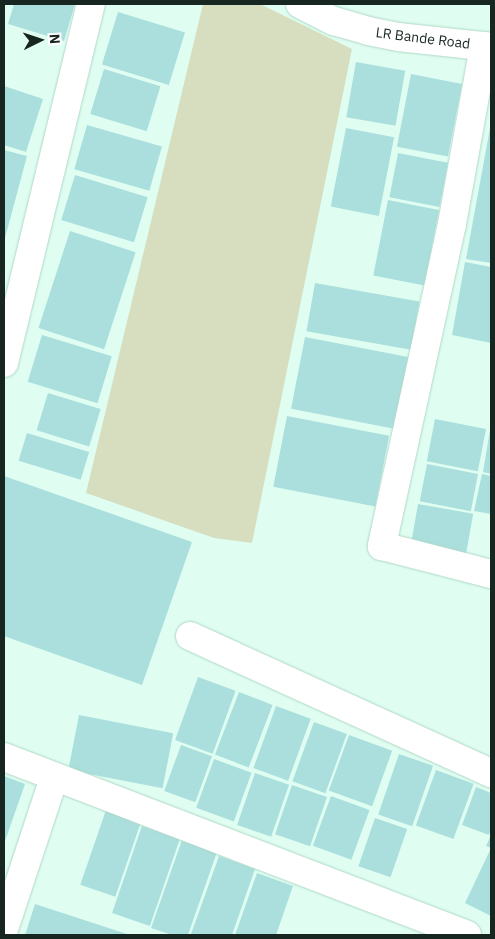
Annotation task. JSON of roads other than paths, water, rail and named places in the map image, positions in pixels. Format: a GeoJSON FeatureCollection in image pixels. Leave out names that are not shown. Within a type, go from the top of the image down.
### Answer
{"type":"FeatureCollection","features":[{"type":"Feature","properties":{"kind":"street"},"geometry":{"type":"LineString","coordinates":[[4,364],[91,4]]}},
{"type":"Feature","properties":{"kind":"street","name":"LR Bande Road"},"geometry":{"type":"LineString","coordinates":[[300,4],[334,21],[368,31],[398,37],[488,46]]}},
{"type":"Feature","properties":{"kind":"street"},"geometry":{"type":"LineString","coordinates":[[488,46],[452,224],[382,546],[491,574]]}},
{"type":"Feature","properties":{"kind":"street"},"geometry":{"type":"LineString","coordinates":[[190,636],[491,773]]}},
{"type":"Feature","properties":{"kind":"street"},"geometry":{"type":"LineString","coordinates":[[4,757],[54,778],[467,935]]}},
{"type":"Feature","properties":{"kind":"street"},"geometry":{"type":"LineString","coordinates":[[4,929],[54,778]]}}]}
